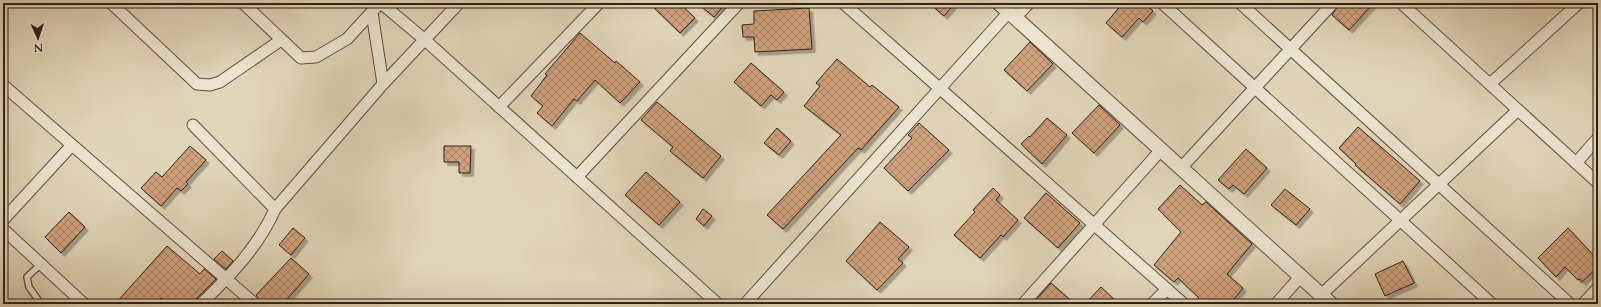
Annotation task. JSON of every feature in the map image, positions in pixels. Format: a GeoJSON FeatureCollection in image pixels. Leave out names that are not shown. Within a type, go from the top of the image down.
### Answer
{"type":"FeatureCollection","features":[{"type":"Feature","properties":{"kind":"street"},"geometry":{"type":"LineString","coordinates":[[111,3],[197,84],[220,82],[281,40]]}},
{"type":"Feature","properties":{"kind":"street"},"geometry":{"type":"LineString","coordinates":[[243,3],[301,58],[316,56],[347,39],[381,3],[425,40],[718,304]]}},
{"type":"Feature","properties":{"kind":"street"},"geometry":{"type":"LineString","coordinates":[[394,3],[395,15]]}},
{"type":"Feature","properties":{"kind":"street"},"geometry":{"type":"LineString","coordinates":[[201,304],[226,280],[253,246],[269,222],[275,209],[383,84],[459,3]]}},
{"type":"Feature","properties":{"kind":"street"},"geometry":{"type":"LineString","coordinates":[[499,107],[599,3]]}},
{"type":"Feature","properties":{"kind":"street"},"geometry":{"type":"LineString","coordinates":[[577,177],[739,3]]}},
{"type":"Feature","properties":{"kind":"street"},"geometry":{"type":"LineString","coordinates":[[843,3],[1184,304]]}},
{"type":"Feature","properties":{"kind":"street"},"geometry":{"type":"LineString","coordinates":[[745,304],[1008,11],[1029,3]]}},
{"type":"Feature","properties":{"kind":"street"},"geometry":{"type":"LineString","coordinates":[[1162,3],[1492,304]]}},
{"type":"Feature","properties":{"kind":"street"},"geometry":{"type":"LineString","coordinates":[[1240,3],[1570,304]]}},
{"type":"Feature","properties":{"kind":"street"},"geometry":{"type":"LineString","coordinates":[[1181,168],[1333,3]]}},
{"type":"Feature","properties":{"kind":"street"},"geometry":{"type":"LineString","coordinates":[[1401,3],[1598,183]]}},
{"type":"Feature","properties":{"kind":"street"},"geometry":{"type":"LineString","coordinates":[[1490,84],[1579,3]]}},
{"type":"Feature","properties":{"kind":"street"},"geometry":{"type":"LineString","coordinates":[[1008,11],[1326,300],[1400,220],[1518,110]]}},
{"type":"Feature","properties":{"kind":"street"},"geometry":{"type":"LineString","coordinates":[[372,13],[383,84]]}},
{"type":"Feature","properties":{"kind":"street"},"geometry":{"type":"LineString","coordinates":[[3,85],[255,304]]}},
{"type":"Feature","properties":{"kind":"street"},"geometry":{"type":"LineString","coordinates":[[193,125],[275,209]]}},
{"type":"Feature","properties":{"kind":"street"},"geometry":{"type":"LineString","coordinates":[[1576,163],[1598,138]]}},
{"type":"Feature","properties":{"kind":"street"},"geometry":{"type":"LineString","coordinates":[[3,220],[72,145]]}},
{"type":"Feature","properties":{"kind":"street"},"geometry":{"type":"LineString","coordinates":[[1023,304],[1161,150]]}},
{"type":"Feature","properties":{"kind":"street"},"geometry":{"type":"LineString","coordinates":[[3,229],[84,304]]}},
{"type":"Feature","properties":{"kind":"street"},"geometry":{"type":"LineString","coordinates":[[1276,304],[1301,276]]}},
{"type":"Feature","properties":{"kind":"street"},"geometry":{"type":"LineString","coordinates":[[1583,304],[1598,288]]}},
{"type":"Feature","properties":{"kind":"street"},"geometry":{"type":"LineString","coordinates":[[1152,304],[1167,289]]}},
{"type":"Feature","properties":{"kind":"lane"},"geometry":{"type":"LineString","coordinates":[[41,264],[28,277],[29,287],[41,304]]}},
{"type":"Feature","properties":{"kind":"building"},"geometry":{"type":"Polygon","coordinates":[[[649,3],[679,3],[695,18],[680,33],[649,3]]]}},
{"type":"Feature","properties":{"kind":"building"},"geometry":{"type":"Polygon","coordinates":[[[697,3],[726,3],[714,17],[697,3]]]}},
{"type":"Feature","properties":{"kind":"building"},"geometry":{"type":"Polygon","coordinates":[[[929,3],[955,3],[944,16],[929,3]]]}},
{"type":"Feature","properties":{"kind":"building"},"geometry":{"type":"Polygon","coordinates":[[[1123,3],[1144,3],[1153,11],[1143,22],[1139,18],[1122,37],[1106,23],[1123,3]]]}},
{"type":"Feature","properties":{"kind":"building"},"geometry":{"type":"Polygon","coordinates":[[[1340,3],[1374,3],[1349,30],[1332,15],[1340,3]]]}},
{"type":"Feature","properties":{"kind":"building"},"geometry":{"type":"Polygon","coordinates":[[[809,8],[812,49],[755,52],[754,37],[743,37],[742,25],[754,24],[754,11],[809,8]]]}},
{"type":"Feature","properties":{"kind":"building"},"geometry":{"type":"Polygon","coordinates":[[[580,33],[640,82],[620,103],[595,80],[577,101],[574,99],[552,126],[537,113],[543,106],[531,96],[547,75],[545,74],[580,33]]]}},
{"type":"Feature","properties":{"kind":"building"},"geometry":{"type":"Polygon","coordinates":[[[1030,42],[1053,64],[1027,91],[1004,70],[1030,42]]]}},
{"type":"Feature","properties":{"kind":"building"},"geometry":{"type":"Polygon","coordinates":[[[837,59],[870,87],[872,85],[899,107],[861,150],[858,148],[783,229],[767,215],[841,135],[804,106],[820,86],[816,83],[837,59]]]}},
{"type":"Feature","properties":{"kind":"building"},"geometry":{"type":"Polygon","coordinates":[[[751,63],[784,92],[777,100],[771,95],[761,106],[734,82],[751,63]]]}},
{"type":"Feature","properties":{"kind":"building"},"geometry":{"type":"Polygon","coordinates":[[[657,102],[721,156],[703,178],[670,151],[673,147],[641,120],[657,102]]]}},
{"type":"Feature","properties":{"kind":"building"},"geometry":{"type":"Polygon","coordinates":[[[1099,105],[1120,125],[1094,153],[1072,133],[1099,105]]]}},
{"type":"Feature","properties":{"kind":"building"},"geometry":{"type":"Polygon","coordinates":[[[1047,118],[1067,135],[1042,164],[1021,144],[1029,136],[1030,137],[1047,118]]]}},
{"type":"Feature","properties":{"kind":"building"},"geometry":{"type":"Polygon","coordinates":[[[919,123],[949,150],[908,191],[884,168],[912,138],[908,135],[919,123]]]}},
{"type":"Feature","properties":{"kind":"building"},"geometry":{"type":"Polygon","coordinates":[[[1358,127],[1420,181],[1400,204],[1355,165],[1356,164],[1339,148],[1358,127]]]}},
{"type":"Feature","properties":{"kind":"building"},"geometry":{"type":"Polygon","coordinates":[[[777,128],[791,141],[779,155],[764,143],[777,128]]]}},
{"type":"Feature","properties":{"kind":"building"},"geometry":{"type":"Polygon","coordinates":[[[190,146],[206,160],[186,182],[188,184],[181,191],[177,188],[161,206],[141,188],[156,172],[162,177],[190,146]]]}},
{"type":"Feature","properties":{"kind":"building"},"geometry":{"type":"Polygon","coordinates":[[[444,146],[471,146],[470,173],[459,173],[459,162],[444,162],[444,146]]]}},
{"type":"Feature","properties":{"kind":"building"},"geometry":{"type":"Polygon","coordinates":[[[1246,149],[1267,168],[1244,194],[1233,185],[1229,189],[1218,180],[1246,149]]]}},
{"type":"Feature","properties":{"kind":"building"},"geometry":{"type":"Polygon","coordinates":[[[646,172],[680,202],[659,225],[625,195],[646,172]]]}},
{"type":"Feature","properties":{"kind":"building"},"geometry":{"type":"Polygon","coordinates":[[[1180,185],[1202,205],[1206,202],[1252,244],[1227,274],[1243,288],[1230,304],[1194,304],[1199,298],[1178,278],[1174,282],[1154,265],[1181,232],[1158,209],[1180,185]]]}},
{"type":"Feature","properties":{"kind":"building"},"geometry":{"type":"Polygon","coordinates":[[[993,188],[1000,195],[996,200],[1018,220],[1003,237],[1001,235],[980,258],[954,235],[975,212],[973,210],[993,188]]]}},
{"type":"Feature","properties":{"kind":"building"},"geometry":{"type":"Polygon","coordinates":[[[1285,189],[1310,209],[1296,225],[1271,205],[1285,189]]]}},
{"type":"Feature","properties":{"kind":"building"},"geometry":{"type":"Polygon","coordinates":[[[1046,193],[1080,223],[1058,248],[1024,218],[1046,193]]]}},
{"type":"Feature","properties":{"kind":"building"},"geometry":{"type":"Polygon","coordinates":[[[703,209],[712,216],[704,226],[696,219],[703,209]]]}},
{"type":"Feature","properties":{"kind":"building"},"geometry":{"type":"Polygon","coordinates":[[[69,212],[85,227],[61,253],[45,237],[69,212]]]}},
{"type":"Feature","properties":{"kind":"building"},"geometry":{"type":"Polygon","coordinates":[[[880,222],[909,247],[898,259],[903,263],[877,290],[846,261],[880,222]]]}},
{"type":"Feature","properties":{"kind":"building"},"geometry":{"type":"Polygon","coordinates":[[[293,228],[305,238],[291,255],[279,245],[293,228]]]}},
{"type":"Feature","properties":{"kind":"building"},"geometry":{"type":"Polygon","coordinates":[[[1568,228],[1598,260],[1598,267],[1582,282],[1565,267],[1556,277],[1538,258],[1568,228]]]}},
{"type":"Feature","properties":{"kind":"building"},"geometry":{"type":"Polygon","coordinates":[[[167,246],[200,274],[204,269],[216,279],[196,299],[194,304],[168,304],[161,298],[156,304],[115,304],[167,246]]]}},
{"type":"Feature","properties":{"kind":"building"},"geometry":{"type":"Polygon","coordinates":[[[222,251],[233,261],[226,269],[214,259],[222,251]]]}},
{"type":"Feature","properties":{"kind":"building"},"geometry":{"type":"Polygon","coordinates":[[[291,258],[309,274],[283,304],[262,304],[256,295],[291,258]]]}},
{"type":"Feature","properties":{"kind":"building"},"geometry":{"type":"Polygon","coordinates":[[[1403,261],[1414,283],[1385,296],[1375,274],[1403,261]]]}},
{"type":"Feature","properties":{"kind":"building"},"geometry":{"type":"Polygon","coordinates":[[[1051,283],[1075,304],[1032,304],[1051,283]]]}},
{"type":"Feature","properties":{"kind":"building"},"geometry":{"type":"Polygon","coordinates":[[[1101,287],[1119,304],[1085,304],[1101,287]]]}}]}
